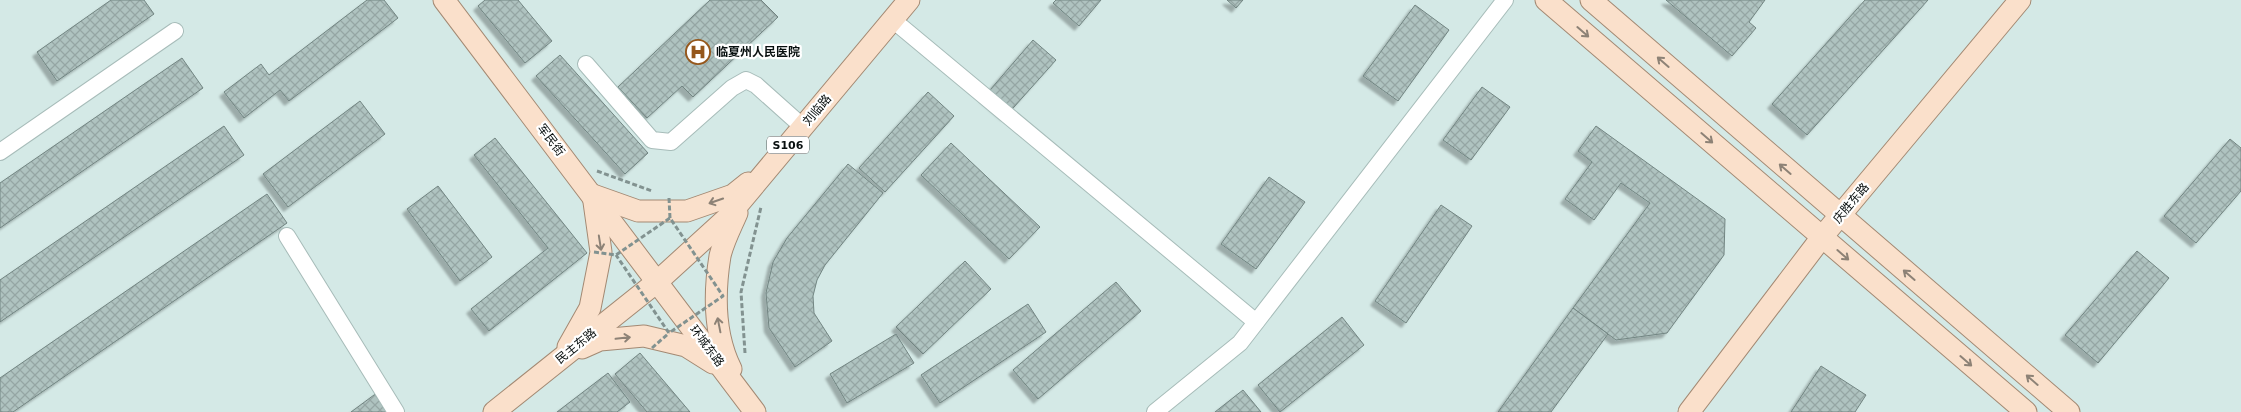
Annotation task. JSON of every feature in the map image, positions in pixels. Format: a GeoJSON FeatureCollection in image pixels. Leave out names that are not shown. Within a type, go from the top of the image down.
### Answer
{"type":"FeatureCollection","features":[{"type":"Feature","properties":{"kind":"main road","name":"军民街"},"geometry":{"type":"LineString","coordinates":[[444,0],[658,281]]}},
{"type":"Feature","properties":{"kind":"main road","name":"刘临路"},"geometry":{"type":"LineString","coordinates":[[658,281],[726,219],[909,0]]}},
{"type":"Feature","properties":{"kind":"main road"},"geometry":{"type":"LineString","coordinates":[[1546,0],[2026,412]]}},
{"type":"Feature","properties":{"kind":"main road"},"geometry":{"type":"LineString","coordinates":[[1591,0],[2069,412]]}},
{"type":"Feature","properties":{"kind":"main road","name":"庆胜东路"},"geometry":{"type":"LineString","coordinates":[[1689,412],[1822,237],[2020,0]]}},
{"type":"Feature","properties":{"kind":"main road"},"geometry":{"type":"LineString","coordinates":[[561,358],[590,308],[598,271],[601,252],[593,195],[638,211],[687,210],[733,195],[771,165]]}},
{"type":"Feature","properties":{"kind":"main road"},"geometry":{"type":"LineString","coordinates":[[752,407],[725,357],[715,306],[720,254],[739,206],[771,165]]}},
{"type":"Feature","properties":{"kind":"main road","name":"民主东路"},"geometry":{"type":"LineString","coordinates":[[494,412],[658,281]]}},
{"type":"Feature","properties":{"kind":"main road","name":"环城东路"},"geometry":{"type":"LineString","coordinates":[[658,281],[752,407]]}},
{"type":"Feature","properties":{"kind":"main road"},"geometry":{"type":"LineString","coordinates":[[561,358],[600,340],[644,336],[686,346],[722,369],[752,407]]}},
{"type":"Feature","properties":{"kind":"street"},"geometry":{"type":"LineString","coordinates":[[1155,412],[1240,342],[1505,0]]}},
{"type":"Feature","properties":{"kind":"street"},"geometry":{"type":"LineString","coordinates":[[893,20],[1256,322]]}},
{"type":"Feature","properties":{"kind":"street"},"geometry":{"type":"LineString","coordinates":[[0,152],[175,31]]}},
{"type":"Feature","properties":{"kind":"street"},"geometry":{"type":"LineString","coordinates":[[586,64],[652,140],[671,142],[732,88],[746,80],[756,85],[803,127]]}},
{"type":"Feature","properties":{"kind":"street"},"geometry":{"type":"LineString","coordinates":[[287,236],[396,412]]}},
{"type":"Feature","properties":{"kind":"path"},"geometry":{"type":"LineString","coordinates":[[566,160],[669,198],[678,195]]}},
{"type":"Feature","properties":{"kind":"path"},"geometry":{"type":"LineString","coordinates":[[652,348],[669,332],[723,296],[670,218],[669,198]]}},
{"type":"Feature","properties":{"kind":"path"},"geometry":{"type":"LineString","coordinates":[[745,357],[741,292],[763,202]]}},
{"type":"Feature","properties":{"kind":"path"},"geometry":{"type":"LineString","coordinates":[[616,256],[670,218]]}},
{"type":"Feature","properties":{"kind":"path"},"geometry":{"type":"LineString","coordinates":[[594,252],[616,256],[669,332]]}},
{"type":"Feature","properties":{"kind":"path"},"geometry":{"type":"LineString","coordinates":[[644,346],[660,352]]}},
{"type":"Feature","properties":{"kind":"building"},"geometry":{"type":"Polygon","coordinates":[[[111,0],[144,0],[154,14],[57,81],[37,52],[111,0]]]}},
{"type":"Feature","properties":{"kind":"building"},"geometry":{"type":"Polygon","coordinates":[[[367,0],[384,0],[398,18],[289,101],[280,90],[244,118],[224,92],[261,64],[269,75],[367,0]]]}},
{"type":"Feature","properties":{"kind":"building"},"geometry":{"type":"Polygon","coordinates":[[[485,0],[518,0],[552,41],[525,63],[478,6],[485,0]]]}},
{"type":"Feature","properties":{"kind":"building","name":"临夏州人民医院"},"geometry":{"type":"Polygon","coordinates":[[[710,0],[761,0],[778,17],[693,97],[682,86],[647,118],[618,87],[710,0]]]}},
{"type":"Feature","properties":{"kind":"building"},"geometry":{"type":"Polygon","coordinates":[[[1056,0],[1101,0],[1079,26],[1053,3],[1056,0]]]}},
{"type":"Feature","properties":{"kind":"building"},"geometry":{"type":"Polygon","coordinates":[[[1227,0],[1243,0],[1236,8],[1227,0]]]}},
{"type":"Feature","properties":{"kind":"building"},"geometry":{"type":"Polygon","coordinates":[[[1666,0],[1765,0],[1749,22],[1756,28],[1732,56],[1666,0]]]}},
{"type":"Feature","properties":{"kind":"building"},"geometry":{"type":"Polygon","coordinates":[[[1865,0],[1928,0],[1807,135],[1772,104],[1865,0]]]}},
{"type":"Feature","properties":{"kind":"building"},"geometry":{"type":"Polygon","coordinates":[[[1415,5],[1449,30],[1398,101],[1363,76],[1415,5]]]}},
{"type":"Feature","properties":{"kind":"building"},"geometry":{"type":"Polygon","coordinates":[[[1033,40],[1056,60],[1006,116],[984,97],[1033,40]]]}},
{"type":"Feature","properties":{"kind":"building"},"geometry":{"type":"Polygon","coordinates":[[[560,55],[648,153],[625,174],[536,76],[560,55]]]}},
{"type":"Feature","properties":{"kind":"building"},"geometry":{"type":"Polygon","coordinates":[[[182,58],[203,88],[0,228],[0,183],[182,58]]]}},
{"type":"Feature","properties":{"kind":"building"},"geometry":{"type":"Polygon","coordinates":[[[1482,87],[1510,107],[1471,160],[1443,140],[1482,87]]]}},
{"type":"Feature","properties":{"kind":"building"},"geometry":{"type":"Polygon","coordinates":[[[928,92],[954,116],[885,192],[859,168],[928,92]]]}},
{"type":"Feature","properties":{"kind":"building"},"geometry":{"type":"Polygon","coordinates":[[[360,101],[385,134],[288,207],[263,174],[360,101]]]}},
{"type":"Feature","properties":{"kind":"building"},"geometry":{"type":"Polygon","coordinates":[[[224,126],[244,155],[0,322],[0,280],[224,126]]]}},
{"type":"Feature","properties":{"kind":"building"},"geometry":{"type":"Polygon","coordinates":[[[1596,126],[1725,219],[1724,255],[1667,333],[1616,340],[1573,308],[1650,203],[1621,183],[1594,220],[1565,199],[1592,162],[1578,151],[1596,126]]]}},
{"type":"Feature","properties":{"kind":"building"},"geometry":{"type":"Polygon","coordinates":[[[495,138],[587,253],[489,331],[471,309],[548,248],[474,155],[495,138]]]}},
{"type":"Feature","properties":{"kind":"building"},"geometry":{"type":"Polygon","coordinates":[[[2230,139],[2241,148],[2241,191],[2196,243],[2164,216],[2230,139]]]}},
{"type":"Feature","properties":{"kind":"building"},"geometry":{"type":"Polygon","coordinates":[[[951,143],[1040,227],[1009,259],[921,175],[951,143]]]}},
{"type":"Feature","properties":{"kind":"building"},"geometry":{"type":"Polygon","coordinates":[[[848,164],[883,193],[825,265],[817,280],[813,296],[814,313],[832,341],[795,367],[769,328],[766,293],[773,262],[787,238],[848,164]]]}},
{"type":"Feature","properties":{"kind":"building"},"geometry":{"type":"Polygon","coordinates":[[[1269,177],[1305,202],[1256,269],[1221,244],[1269,177]]]}},
{"type":"Feature","properties":{"kind":"building"},"geometry":{"type":"Polygon","coordinates":[[[438,186],[492,257],[460,281],[407,209],[438,186]]]}},
{"type":"Feature","properties":{"kind":"building"},"geometry":{"type":"Polygon","coordinates":[[[267,194],[287,223],[13,412],[0,412],[0,378],[267,194]]]}},
{"type":"Feature","properties":{"kind":"building"},"geometry":{"type":"Polygon","coordinates":[[[1441,205],[1472,226],[1406,323],[1375,301],[1441,205]]]}},
{"type":"Feature","properties":{"kind":"building"},"geometry":{"type":"Polygon","coordinates":[[[2137,251],[2169,278],[2098,363],[2065,335],[2137,251]]]}},
{"type":"Feature","properties":{"kind":"building"},"geometry":{"type":"Polygon","coordinates":[[[965,261],[991,289],[923,354],[896,327],[965,261]]]}},
{"type":"Feature","properties":{"kind":"building"},"geometry":{"type":"Polygon","coordinates":[[[1116,282],[1141,311],[1038,399],[1013,370],[1116,282]]]}},
{"type":"Feature","properties":{"kind":"building"},"geometry":{"type":"Polygon","coordinates":[[[1028,304],[1046,332],[940,403],[921,375],[1028,304]]]}},
{"type":"Feature","properties":{"kind":"building"},"geometry":{"type":"Polygon","coordinates":[[[1573,308],[1608,334],[1551,412],[1498,412],[1573,308]]]}},
{"type":"Feature","properties":{"kind":"building"},"geometry":{"type":"Polygon","coordinates":[[[1342,317],[1364,345],[1280,412],[1258,385],[1342,317]]]}},
{"type":"Feature","properties":{"kind":"building"},"geometry":{"type":"Polygon","coordinates":[[[896,334],[914,363],[847,403],[830,374],[896,334]]]}},
{"type":"Feature","properties":{"kind":"building"},"geometry":{"type":"Polygon","coordinates":[[[640,353],[690,412],[647,412],[615,374],[640,353]]]}},
{"type":"Feature","properties":{"kind":"building"},"geometry":{"type":"Polygon","coordinates":[[[1821,366],[1866,395],[1855,412],[1791,412],[1821,366]]]}},
{"type":"Feature","properties":{"kind":"building"},"geometry":{"type":"Polygon","coordinates":[[[608,373],[630,402],[617,412],[557,412],[608,373]]]}},
{"type":"Feature","properties":{"kind":"building"},"geometry":{"type":"Polygon","coordinates":[[[1243,390],[1261,412],[1215,412],[1243,390]]]}},
{"type":"Feature","properties":{"kind":"building"},"geometry":{"type":"Polygon","coordinates":[[[378,392],[393,412],[351,412],[378,392]]]}},
{"type":"Feature","properties":{"kind":"place","name":"临夏州人民医院"},"geometry":{"type":"Point","coordinates":[698,52]}}]}
